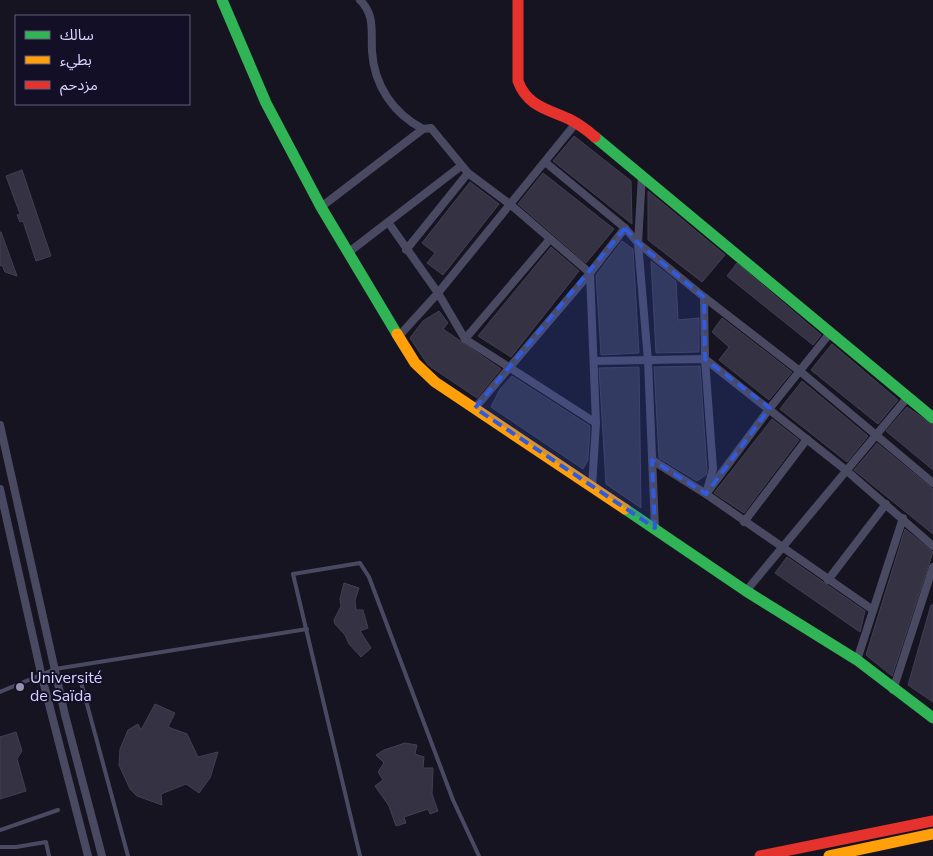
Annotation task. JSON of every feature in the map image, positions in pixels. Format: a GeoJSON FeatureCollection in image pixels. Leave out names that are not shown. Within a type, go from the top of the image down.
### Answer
{"type":"FeatureCollection","features":[{"type":"Feature","properties":{"kind":"street"},"geometry":{"type":"LineString","coordinates":[[222,0],[266,103],[321,207],[415,363],[436,382],[746,591],[857,660],[893,690],[933,718]]}},
{"type":"Feature","properties":{"kind":"street"},"geometry":{"type":"LineString","coordinates":[[360,0],[368,9],[372,18],[372,54],[386,96],[403,118],[423,130]]}},
{"type":"Feature","properties":{"kind":"street"},"geometry":{"type":"LineString","coordinates":[[518,0],[520,88],[530,102],[540,109],[576,123],[715,234],[933,418]]}},
{"type":"Feature","properties":{"kind":"street"},"geometry":{"type":"LineString","coordinates":[[399,336],[438,293],[576,123]]}},
{"type":"Feature","properties":{"kind":"street"},"geometry":{"type":"LineString","coordinates":[[321,207],[428,128],[435,130],[468,173],[511,205],[590,273],[596,423],[592,487]]}},
{"type":"Feature","properties":{"kind":"street"},"geometry":{"type":"LineString","coordinates":[[544,162],[625,228],[638,243],[801,372],[933,483]]}},
{"type":"Feature","properties":{"kind":"street"},"geometry":{"type":"LineString","coordinates":[[349,252],[461,166]]}},
{"type":"Feature","properties":{"kind":"street"},"geometry":{"type":"LineString","coordinates":[[406,250],[468,173]]}},
{"type":"Feature","properties":{"kind":"street"},"geometry":{"type":"LineString","coordinates":[[642,175],[638,243],[648,361],[655,528]]}},
{"type":"Feature","properties":{"kind":"street"},"geometry":{"type":"LineString","coordinates":[[388,222],[438,293],[465,339],[508,369],[596,423]]}},
{"type":"Feature","properties":{"kind":"street"},"geometry":{"type":"LineString","coordinates":[[475,408],[590,273],[625,228]]}},
{"type":"Feature","properties":{"kind":"street"},"geometry":{"type":"LineString","coordinates":[[465,339],[550,240]]}},
{"type":"Feature","properties":{"kind":"street"},"geometry":{"type":"LineString","coordinates":[[704,297],[705,359],[713,469],[706,494]]}},
{"type":"Feature","properties":{"kind":"street"},"geometry":{"type":"LineString","coordinates":[[706,494],[770,408],[801,372],[830,333]]}},
{"type":"Feature","properties":{"kind":"street"},"geometry":{"type":"LineString","coordinates":[[594,361],[705,359],[847,470],[933,546]]}},
{"type":"Feature","properties":{"kind":"street"},"geometry":{"type":"LineString","coordinates":[[746,591],[907,398]]}},
{"type":"Feature","properties":{"kind":"street"},"geometry":{"type":"LineString","coordinates":[[0,425],[2,446],[102,856]]}},
{"type":"Feature","properties":{"kind":"street"},"geometry":{"type":"LineString","coordinates":[[744,522],[807,439]]}},
{"type":"Feature","properties":{"kind":"street"},"geometry":{"type":"LineString","coordinates":[[652,460],[706,494],[873,610]]}},
{"type":"Feature","properties":{"kind":"street"},"geometry":{"type":"LineString","coordinates":[[0,489],[41,674],[88,856]]}},
{"type":"Feature","properties":{"kind":"street"},"geometry":{"type":"LineString","coordinates":[[828,580],[886,504]]}},
{"type":"Feature","properties":{"kind":"street"},"geometry":{"type":"LineString","coordinates":[[857,660],[903,518]]}},
{"type":"Feature","properties":{"kind":"street"},"geometry":{"type":"LineString","coordinates":[[893,690],[933,566]]}},
{"type":"Feature","properties":{"kind":"street"},"geometry":{"type":"LineString","coordinates":[[760,856],[933,821]]}},
{"type":"Feature","properties":{"kind":"street"},"geometry":{"type":"LineString","coordinates":[[829,856],[933,834]]}},
{"type":"Feature","properties":{"kind":"lane"},"geometry":{"type":"LineString","coordinates":[[360,856],[293,574],[360,563],[369,577],[450,791],[479,856]]}},
{"type":"Feature","properties":{"kind":"lane"},"geometry":{"type":"LineString","coordinates":[[0,692],[55,669],[307,629]]}},
{"type":"Feature","properties":{"kind":"lane"},"geometry":{"type":"LineString","coordinates":[[81,682],[128,856]]}},
{"type":"Feature","properties":{"kind":"lane"},"geometry":{"type":"LineString","coordinates":[[0,830],[58,810]]}},
{"type":"Feature","properties":{"kind":"lane"},"geometry":{"type":"LineString","coordinates":[[0,847],[16,848],[46,842],[49,856]]}},
{"type":"Feature","properties":{"kind":"highlighted area"},"geometry":{"type":"Polygon","coordinates":[[[625,228],[638,243],[704,297],[705,359],[770,408],[706,494],[652,460],[655,528],[475,408],[625,228]]]}},
{"type":"Feature","properties":{"kind":"building"},"geometry":{"type":"Polygon","coordinates":[[[574,136],[631,181],[632,224],[553,161],[574,136]]]}},
{"type":"Feature","properties":{"kind":"building"},"geometry":{"type":"Polygon","coordinates":[[[22,170],[51,256],[36,261],[23,221],[20,222],[17,215],[20,214],[6,176],[22,170]]]}},
{"type":"Feature","properties":{"kind":"building"},"geometry":{"type":"Polygon","coordinates":[[[543,173],[614,229],[586,263],[518,204],[543,173]]]}},
{"type":"Feature","properties":{"kind":"building"},"geometry":{"type":"Polygon","coordinates":[[[470,182],[499,204],[443,275],[427,263],[435,253],[422,243],[470,182]]]}},
{"type":"Feature","properties":{"kind":"building"},"geometry":{"type":"Polygon","coordinates":[[[648,191],[725,255],[702,282],[648,240],[648,191]]]}},
{"type":"Feature","properties":{"kind":"building"},"geometry":{"type":"Polygon","coordinates":[[[0,232],[17,276],[5,272],[2,265],[0,266],[0,232]]]}},
{"type":"Feature","properties":{"kind":"building"},"geometry":{"type":"Polygon","coordinates":[[[622,241],[633,249],[639,353],[601,355],[596,275],[622,241]]]}},
{"type":"Feature","properties":{"kind":"building"},"geometry":{"type":"Polygon","coordinates":[[[551,247],[579,271],[511,357],[478,336],[551,247]]]}},
{"type":"Feature","properties":{"kind":"building"},"geometry":{"type":"Polygon","coordinates":[[[651,261],[676,281],[678,320],[699,318],[699,352],[656,353],[651,261]]]}},
{"type":"Feature","properties":{"kind":"building"},"geometry":{"type":"Polygon","coordinates":[[[737,263],[821,335],[813,345],[727,276],[737,263]]]}},
{"type":"Feature","properties":{"kind":"building"},"geometry":{"type":"Polygon","coordinates":[[[439,311],[448,323],[443,329],[501,369],[477,398],[428,365],[410,338],[423,321],[439,311]]]}},
{"type":"Feature","properties":{"kind":"building"},"geometry":{"type":"Polygon","coordinates":[[[722,318],[792,372],[769,400],[719,360],[729,347],[712,332],[722,318]]]}},
{"type":"Feature","properties":{"kind":"building"},"geometry":{"type":"Polygon","coordinates":[[[832,344],[898,400],[878,424],[811,370],[832,344]]]}},
{"type":"Feature","properties":{"kind":"building"},"geometry":{"type":"Polygon","coordinates":[[[700,366],[707,470],[706,475],[697,481],[659,458],[654,367],[700,366]]]}},
{"type":"Feature","properties":{"kind":"building"},"geometry":{"type":"Polygon","coordinates":[[[639,367],[641,508],[606,484],[599,368],[639,367]]]}},
{"type":"Feature","properties":{"kind":"building"},"geometry":{"type":"Polygon","coordinates":[[[512,376],[590,426],[588,460],[583,469],[491,407],[500,389],[512,376]]]}},
{"type":"Feature","properties":{"kind":"building"},"geometry":{"type":"Polygon","coordinates":[[[802,381],[868,436],[847,462],[780,409],[802,381]]]}},
{"type":"Feature","properties":{"kind":"building"},"geometry":{"type":"Polygon","coordinates":[[[907,407],[933,425],[933,470],[886,431],[907,407]]]}},
{"type":"Feature","properties":{"kind":"building"},"geometry":{"type":"Polygon","coordinates":[[[772,419],[799,440],[744,513],[714,493],[772,419]]]}},
{"type":"Feature","properties":{"kind":"building"},"geometry":{"type":"Polygon","coordinates":[[[877,443],[933,489],[933,534],[854,470],[877,443]]]}},
{"type":"Feature","properties":{"kind":"building"},"geometry":{"type":"Polygon","coordinates":[[[905,529],[933,552],[892,676],[866,655],[905,529]]]}},
{"type":"Feature","properties":{"kind":"building"},"geometry":{"type":"Polygon","coordinates":[[[787,557],[865,611],[860,632],[775,573],[787,557]]]}},
{"type":"Feature","properties":{"kind":"building"},"geometry":{"type":"Polygon","coordinates":[[[344,583],[359,588],[355,600],[356,610],[363,610],[368,628],[360,631],[371,648],[361,657],[349,644],[334,620],[341,606],[340,599],[344,583]]]}},
{"type":"Feature","properties":{"kind":"building"},"geometry":{"type":"Polygon","coordinates":[[[931,605],[933,605],[933,702],[908,685],[931,605]]]}},
{"type":"Feature","properties":{"kind":"building"},"geometry":{"type":"Polygon","coordinates":[[[155,704],[175,713],[168,727],[187,734],[198,757],[218,752],[210,778],[199,793],[186,784],[161,794],[162,805],[137,796],[130,789],[119,765],[120,749],[128,730],[138,724],[141,730],[155,704]]]}},
{"type":"Feature","properties":{"kind":"building"},"geometry":{"type":"Polygon","coordinates":[[[16,732],[22,751],[17,759],[26,791],[0,799],[0,737],[16,732]]]}},
{"type":"Feature","properties":{"kind":"building"},"geometry":{"type":"Polygon","coordinates":[[[405,743],[417,745],[415,754],[424,757],[423,768],[433,768],[432,794],[438,811],[430,814],[428,809],[404,817],[406,823],[396,826],[389,806],[375,786],[383,780],[378,772],[384,763],[376,755],[384,750],[405,743]]]}},
{"type":"Feature","properties":{"kind":"traffic: fast"},"geometry":{"type":"LineString","coordinates":[[222,0],[266,103],[321,207],[397,334]]}},
{"type":"Feature","properties":{"kind":"traffic: fast"},"geometry":{"type":"LineString","coordinates":[[595,137],[933,418]]}},
{"type":"Feature","properties":{"kind":"traffic: fast"},"geometry":{"type":"LineString","coordinates":[[625,509],[746,591],[857,660],[933,718]]}},
{"type":"Feature","properties":{"kind":"traffic: slow"},"geometry":{"type":"LineString","coordinates":[[397,334],[415,363],[435,382],[625,509]]}},
{"type":"Feature","properties":{"kind":"traffic: slow"},"geometry":{"type":"LineString","coordinates":[[829,856],[933,834]]}},
{"type":"Feature","properties":{"kind":"traffic: jam"},"geometry":{"type":"LineString","coordinates":[[518,0],[518,81],[522,89],[539,106],[573,121],[595,137]]}},
{"type":"Feature","properties":{"kind":"traffic: jam"},"geometry":{"type":"LineString","coordinates":[[760,856],[933,821]]}},
{"type":"Feature","properties":{"kind":"place","name":"Université de Saïda"},"geometry":{"type":"Point","coordinates":[20,687]}}]}
